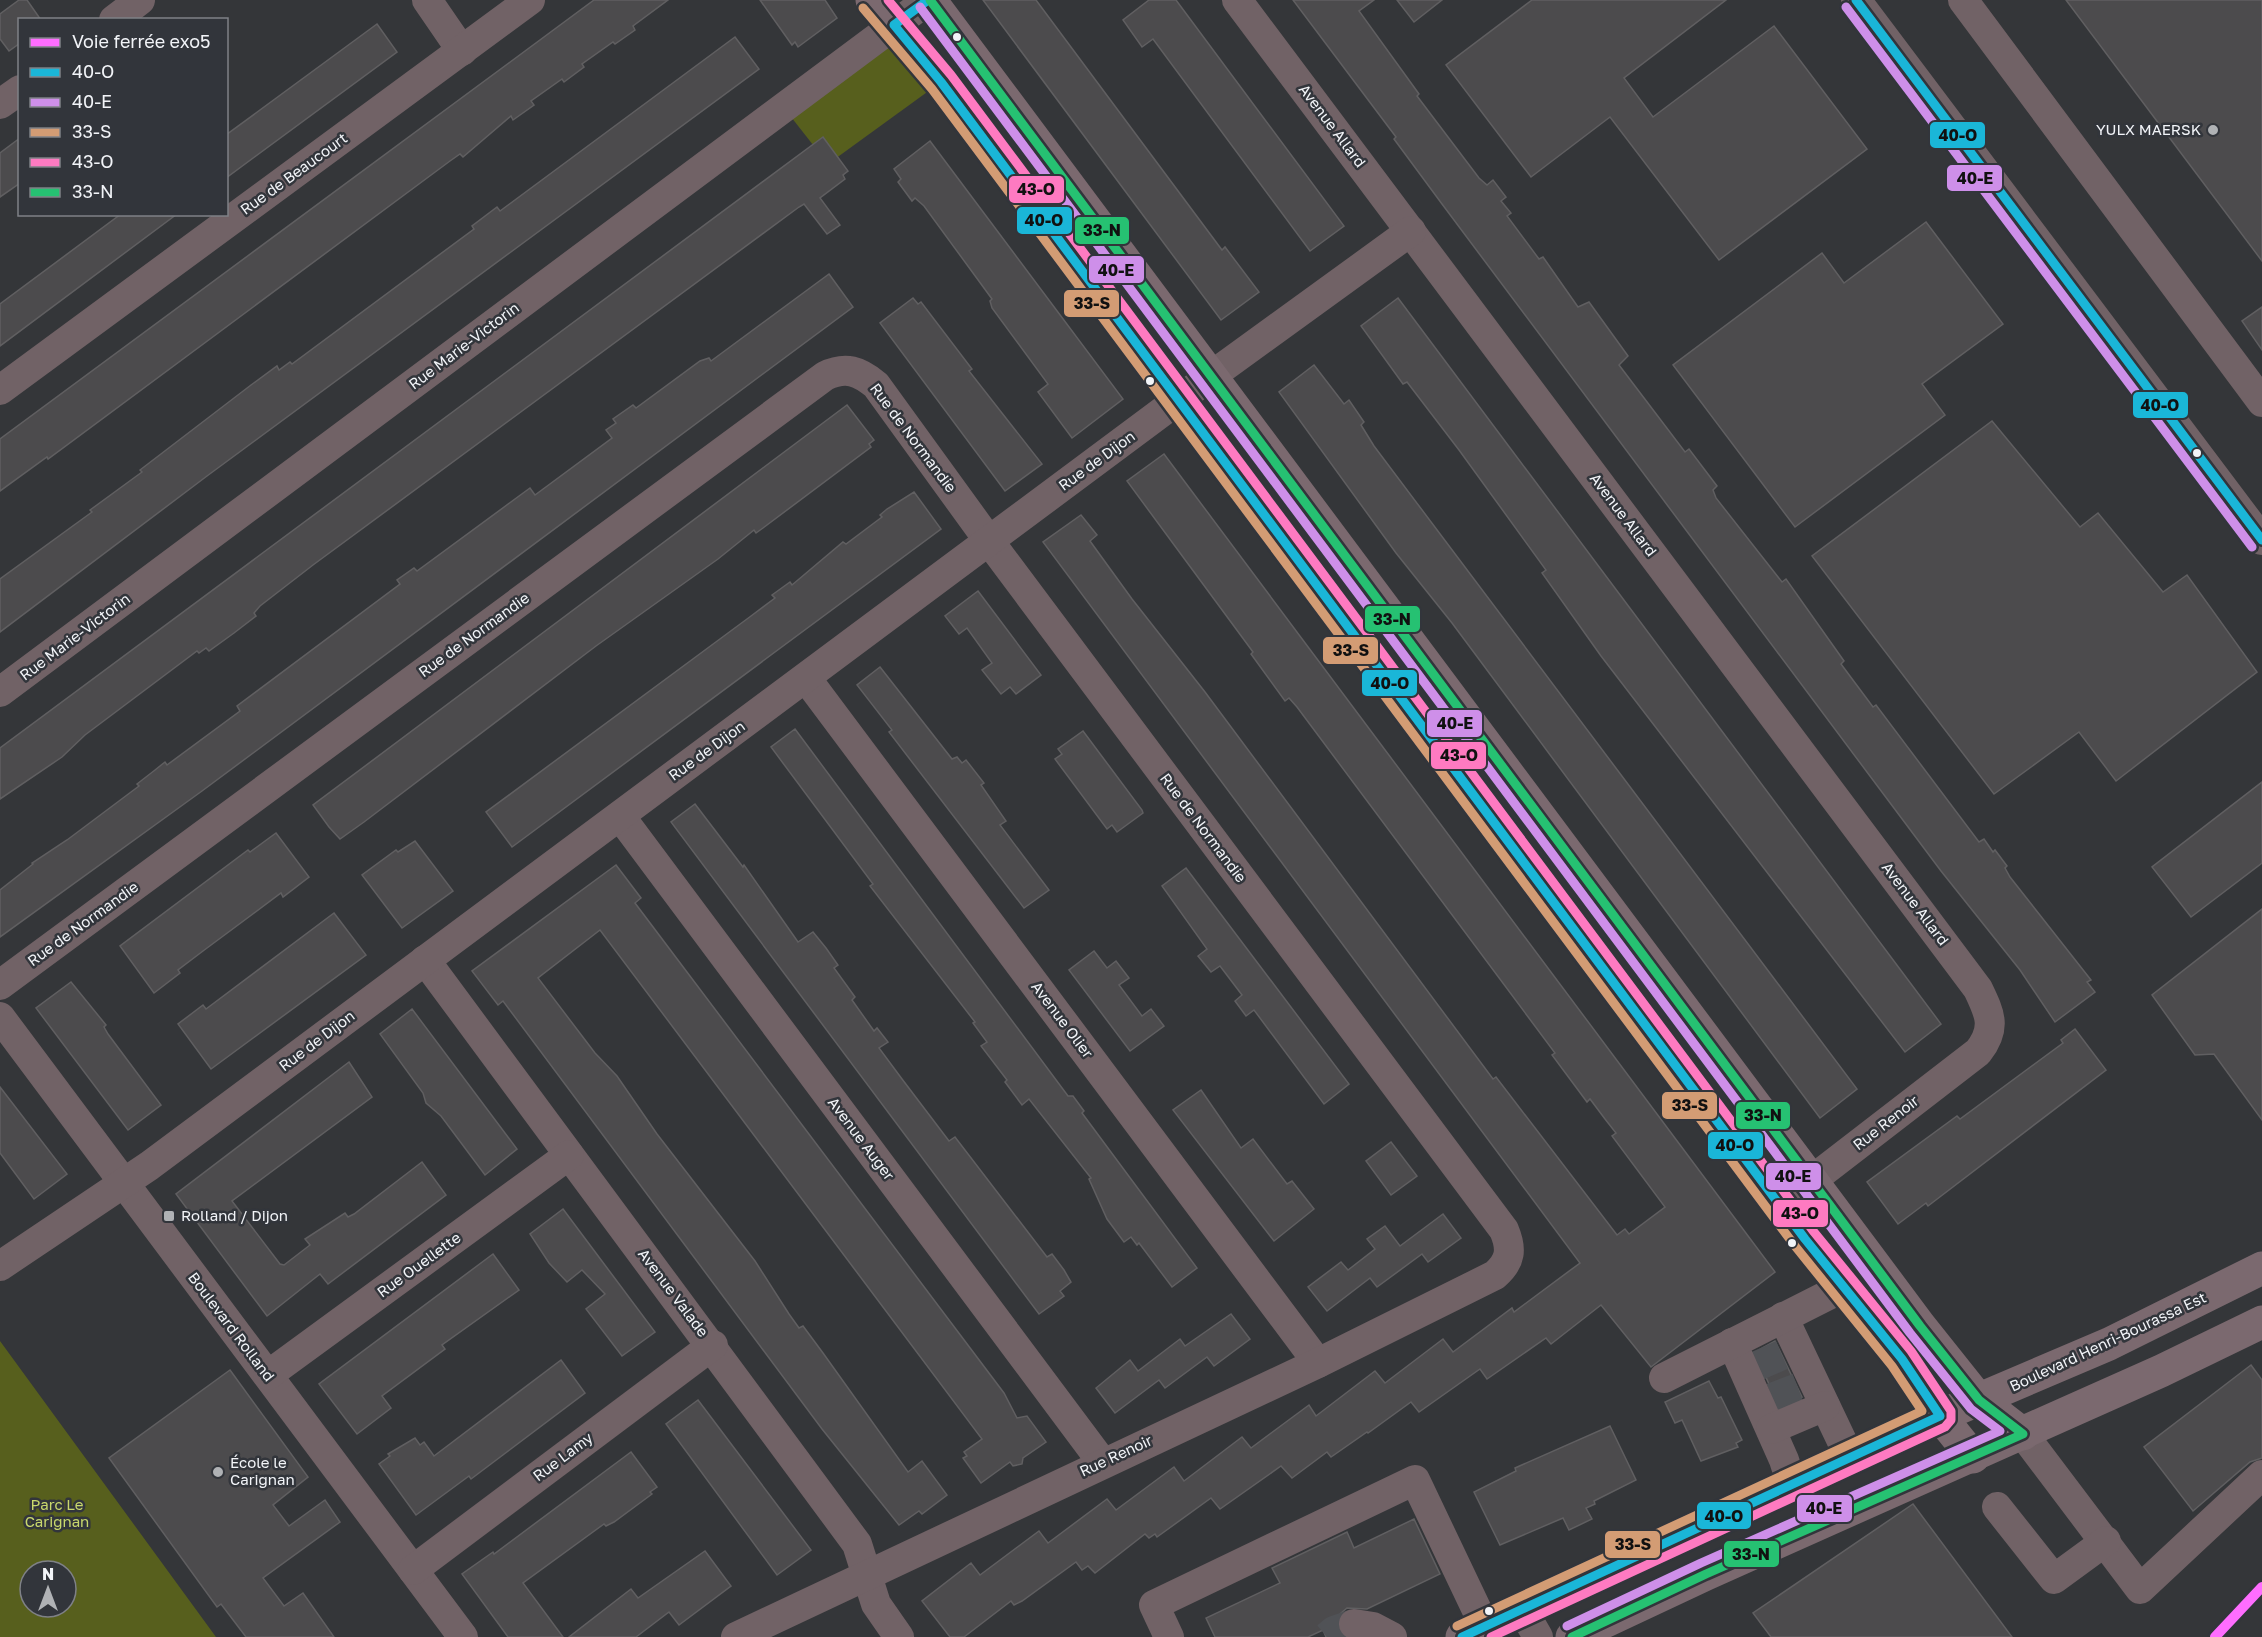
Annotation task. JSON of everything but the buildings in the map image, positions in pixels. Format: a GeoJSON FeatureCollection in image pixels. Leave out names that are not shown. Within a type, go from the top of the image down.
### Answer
{"type":"FeatureCollection","features":[{"type":"Feature","properties":{"kind":"main road"},"geometry":{"type":"LineString","coordinates":[[872,0],[941,82],[1781,1204],[1902,1359],[1940,1416],[1972,1457]]}},
{"type":"Feature","properties":{"kind":"main road"},"geometry":{"type":"LineString","coordinates":[[929,0],[1920,1326],[1979,1400],[2023,1434]]}},
{"type":"Feature","properties":{"kind":"main road","name":"Boulevard Henri-Bourassa Est"},"geometry":{"type":"LineString","coordinates":[[1473,1632],[1940,1416],[2153,1324],[2262,1268]]}},
{"type":"Feature","properties":{"kind":"main road"},"geometry":{"type":"LineString","coordinates":[[1572,1637],[1706,1574],[2023,1434],[2262,1322]]}},
{"type":"Feature","properties":{"kind":"street"},"geometry":{"type":"LineString","coordinates":[[117,18],[140,0]]}},
{"type":"Feature","properties":{"kind":"street"},"geometry":{"type":"LineString","coordinates":[[427,0],[462,51]]}},
{"type":"Feature","properties":{"kind":"street","name":"Rue de Beaucourt"},"geometry":{"type":"LineString","coordinates":[[0,390],[530,0]]}},
{"type":"Feature","properties":{"kind":"street","name":"Rue Marie-Victorin"},"geometry":{"type":"LineString","coordinates":[[0,692],[929,0]]}},
{"type":"Feature","properties":{"kind":"street","name":"Avenue Allard"},"geometry":{"type":"LineString","coordinates":[[1237,0],[1978,989],[1991,1022],[1988,1039]]}},
{"type":"Feature","properties":{"kind":"street"},"geometry":{"type":"LineString","coordinates":[[1856,0],[2262,540]]}},
{"type":"Feature","properties":{"kind":"street"},"geometry":{"type":"LineString","coordinates":[[1963,0],[2262,402]]}},
{"type":"Feature","properties":{"kind":"street"},"geometry":{"type":"LineString","coordinates":[[0,104],[18,91]]}},
{"type":"Feature","properties":{"kind":"street","name":"Rue de Dijon"},"geometry":{"type":"LineString","coordinates":[[0,1266],[122,1183],[620,816],[1178,400],[1411,231]]}},
{"type":"Feature","properties":{"kind":"street","name":"Rue de Normandie"},"geometry":{"type":"LineString","coordinates":[[0,985],[815,383],[837,370],[852,370],[865,376],[876,386],[989,541],[1504,1230],[1509,1242],[1509,1257],[1504,1267],[1495,1275]]}},
{"type":"Feature","properties":{"kind":"street","name":"Avenue Olier"},"geometry":{"type":"LineString","coordinates":[[806,678],[1318,1363]]}},
{"type":"Feature","properties":{"kind":"street","name":"Avenue Auger"},"geometry":{"type":"LineString","coordinates":[[620,816],[1102,1462]]}},
{"type":"Feature","properties":{"kind":"street","name":"Avenue Valade"},"geometry":{"type":"LineString","coordinates":[[425,960],[713,1345],[857,1544],[876,1604],[899,1637]]}},
{"type":"Feature","properties":{"kind":"street","name":"Boulevard Rolland"},"geometry":{"type":"LineString","coordinates":[[0,1017],[463,1637]]}},
{"type":"Feature","properties":{"kind":"street","name":"Rue Renoir"},"geometry":{"type":"LineString","coordinates":[[1781,1204],[1978,1052],[1988,1039]]}},
{"type":"Feature","properties":{"kind":"street","name":"Rue Ouellette"},"geometry":{"type":"LineString","coordinates":[[268,1375],[569,1155]]}},
{"type":"Feature","properties":{"kind":"street","name":"Rue Renoir"},"geometry":{"type":"LineString","coordinates":[[736,1637],[868,1576],[1102,1462],[1318,1363],[1495,1275]]}},
{"type":"Feature","properties":{"kind":"street"},"geometry":{"type":"LineString","coordinates":[[1664,1378],[1844,1287]]}},
{"type":"Feature","properties":{"kind":"street"},"geometry":{"type":"LineString","coordinates":[[1783,1317],[1770,1360],[1790,1401],[1792,1485]]}},
{"type":"Feature","properties":{"kind":"street"},"geometry":{"type":"LineString","coordinates":[[1732,1343],[1770,1360],[1790,1401],[1850,1458]]}},
{"type":"Feature","properties":{"kind":"street","name":"Rue Lamy"},"geometry":{"type":"LineString","coordinates":[[413,1570],[713,1345]]}},
{"type":"Feature","properties":{"kind":"street"},"geometry":{"type":"LineString","coordinates":[[2023,1434],[2140,1589],[2262,1475]]}},
{"type":"Feature","properties":{"kind":"street"},"geometry":{"type":"LineString","coordinates":[[1169,1637],[1154,1605],[1415,1480],[1473,1632]]}},
{"type":"Feature","properties":{"kind":"street"},"geometry":{"type":"LineString","coordinates":[[1997,1507],[2054,1579],[2106,1541]]}},
{"type":"Feature","properties":{"kind":"street"},"geometry":{"type":"LineString","coordinates":[[1522,1609],[1538,1637]]}},
{"type":"Feature","properties":{"kind":"street"},"geometry":{"type":"LineString","coordinates":[[1354,1624],[1373,1627],[1392,1637]]}},
{"type":"Feature","properties":{"kind":"green space"},"geometry":{"type":"Polygon","coordinates":[[[894,25],[941,82],[828,164],[784,108],[894,25]]]}},
{"type":"Feature","properties":{"kind":"green space","name":"Parc Le Carignan"},"geometry":{"type":"Polygon","coordinates":[[[0,1341],[216,1637],[0,1637],[0,1341]]]}},
{"type":"Feature","properties":{"kind":"tunnel"},"geometry":{"type":"LineString","coordinates":[[1757,1366],[1782,1355]]}},
{"type":"Feature","properties":{"kind":"tunnel"},"geometry":{"type":"LineString","coordinates":[[1772,1398],[1798,1388]]}},
{"type":"Feature","properties":{"kind":"tunnel"},"geometry":{"type":"LineString","coordinates":[[1327,1637],[1334,1631],[1354,1624]]}},
{"type":"Feature","properties":{"kind":"rail line","name":"exo5"},"geometry":{"type":"LineString","coordinates":[[2215,1637],[2262,1587]]}},
{"type":"Feature","properties":{"kind":"transit line","name":"43-O"},"geometry":{"type":"LineString","coordinates":[[888,0],[951,75],[1814,1232],[1911,1351],[1951,1411],[1951,1420],[1945,1427],[1491,1637]]}},
{"type":"Feature","properties":{"kind":"transit line","name":"40-O"},"geometry":{"type":"LineString","coordinates":[[928,0],[894,25],[941,82],[1805,1239],[1902,1359],[1940,1416],[1462,1637]]}},
{"type":"Feature","properties":{"kind":"transit line","name":"33-N"},"geometry":{"type":"LineString","coordinates":[[930,0],[1920,1326],[1979,1400],[2023,1434],[1706,1574],[1572,1637]]}},
{"type":"Feature","properties":{"kind":"transit line","name":"40-O"},"geometry":{"type":"LineString","coordinates":[[1856,0],[2262,540]]}},
{"type":"Feature","properties":{"kind":"transit line","name":"40-E"},"geometry":{"type":"LineString","coordinates":[[920,7],[1910,1333],[1971,1409],[2000,1431],[1701,1563],[1567,1626]]}},
{"type":"Feature","properties":{"kind":"transit line","name":"40-E"},"geometry":{"type":"LineString","coordinates":[[1846,7],[2252,547]]}},
{"type":"Feature","properties":{"kind":"transit line","name":"33-S"},"geometry":{"type":"LineString","coordinates":[[863,8],[932,89],[1795,1246],[1892,1366],[1922,1411],[1457,1626]]}},
{"type":"Feature","properties":{"kind":"place","name":"YULX MAERSK"},"geometry":{"type":"Point","coordinates":[2213,130]}},
{"type":"Feature","properties":{"kind":"place","name":"Rolland / Dijon"},"geometry":{"type":"Point","coordinates":[169,1216]}},
{"type":"Feature","properties":{"kind":"place","name":"École le Carignan"},"geometry":{"type":"Point","coordinates":[218,1472]}}]}
